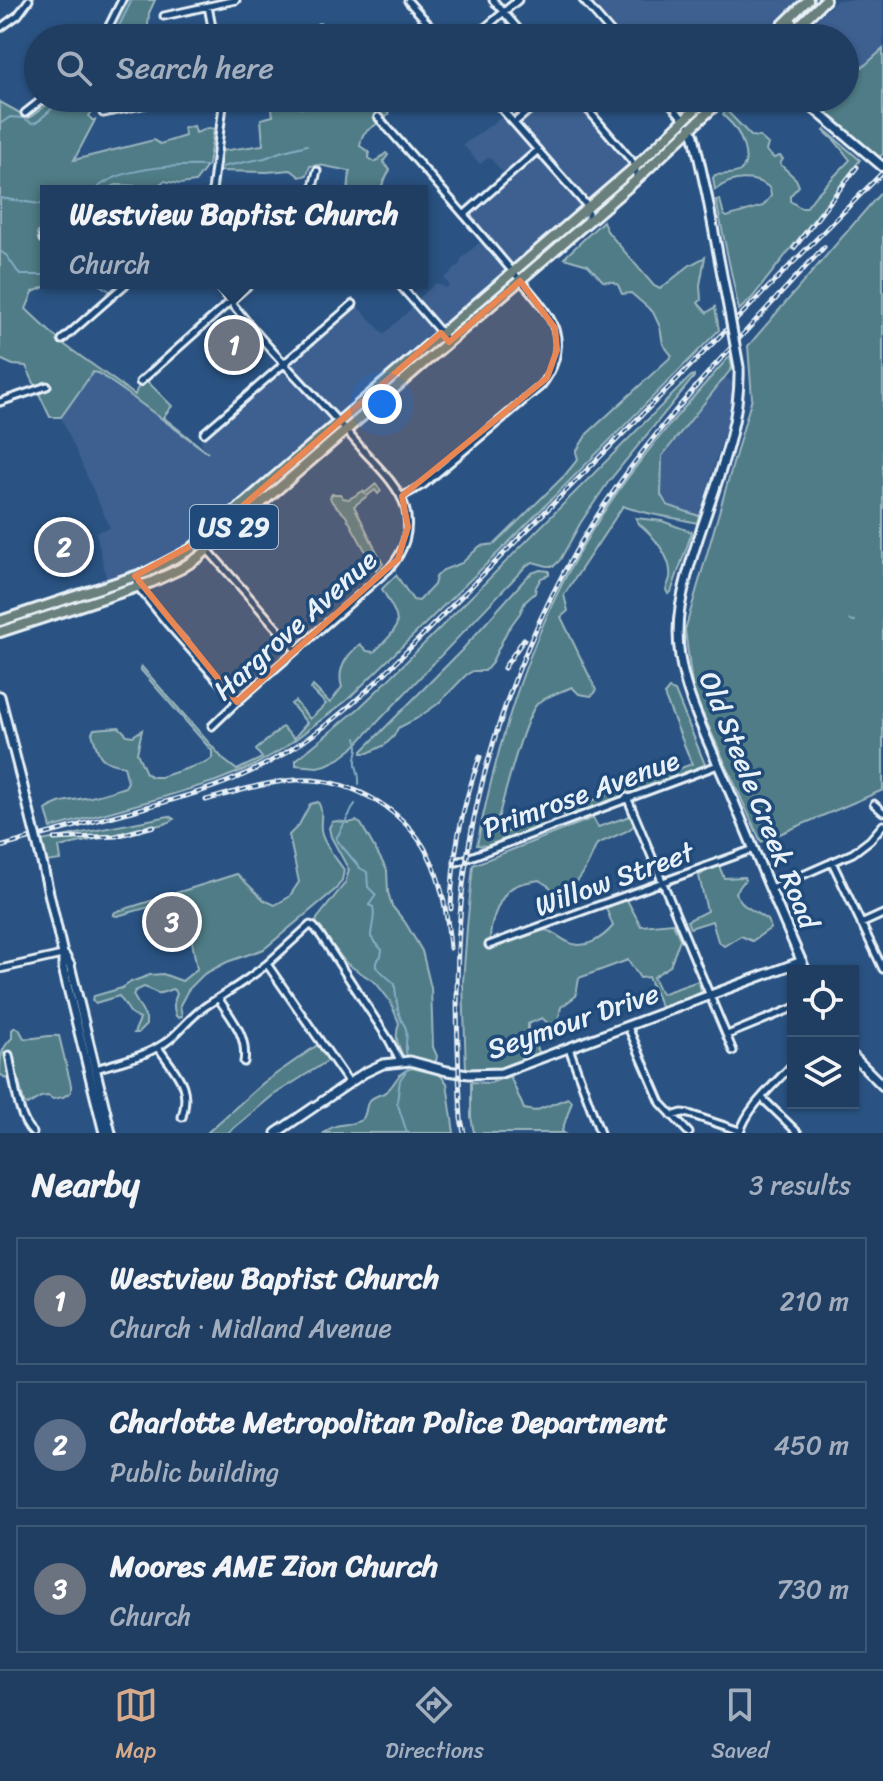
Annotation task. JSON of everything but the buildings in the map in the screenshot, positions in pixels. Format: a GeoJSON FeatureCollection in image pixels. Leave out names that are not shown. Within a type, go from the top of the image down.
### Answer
{"type":"FeatureCollection","features":[{"type":"Feature","properties":{"kind":"main road"},"geometry":{"type":"LineString","coordinates":[[783,24],[808,0]]}},
{"type":"Feature","properties":{"kind":"main road"},"geometry":{"type":"LineString","coordinates":[[800,24],[825,0]]}},
{"type":"Feature","properties":{"kind":"main road"},"geometry":{"type":"LineString","coordinates":[[790,24],[795,18],[793,14]]}},
{"type":"Feature","properties":{"kind":"main road","name":"US 29"},"geometry":{"type":"LineString","coordinates":[[0,621],[135,576],[175,559],[201,542],[636,166],[692,112]]}},
{"type":"Feature","properties":{"kind":"main road","name":"US 29"},"geometry":{"type":"LineString","coordinates":[[0,632],[138,587],[180,569],[208,550],[635,181],[708,112]]}},
{"type":"Feature","properties":{"kind":"street"},"geometry":{"type":"LineString","coordinates":[[0,28],[18,15],[29,0]]}},
{"type":"Feature","properties":{"kind":"street"},"geometry":{"type":"LineString","coordinates":[[110,24],[122,0]]}},
{"type":"Feature","properties":{"kind":"street"},"geometry":{"type":"LineString","coordinates":[[164,16],[236,0]]}},
{"type":"Feature","properties":{"kind":"street"},"geometry":{"type":"LineString","coordinates":[[493,0],[514,24]]}},
{"type":"Feature","properties":{"kind":"street"},"geometry":{"type":"LineString","coordinates":[[489,24],[518,0]]}},
{"type":"Feature","properties":{"kind":"street"},"geometry":{"type":"LineString","coordinates":[[583,0],[604,24]]}},
{"type":"Feature","properties":{"kind":"street"},"geometry":{"type":"LineString","coordinates":[[408,1],[429,24]]}},
{"type":"Feature","properties":{"kind":"street"},"geometry":{"type":"LineString","coordinates":[[208,6],[211,24]]}},
{"type":"Feature","properties":{"kind":"street"},"geometry":{"type":"LineString","coordinates":[[103,113],[108,112]]}},
{"type":"Feature","properties":{"kind":"street"},"geometry":{"type":"LineString","coordinates":[[213,185],[222,112]]}},
{"type":"Feature","properties":{"kind":"street"},"geometry":{"type":"LineString","coordinates":[[504,112],[588,207],[588,221]]}},
{"type":"Feature","properties":{"kind":"street"},"geometry":{"type":"LineString","coordinates":[[514,123],[527,112]]}},
{"type":"Feature","properties":{"kind":"street"},"geometry":{"type":"LineString","coordinates":[[589,112],[636,166],[635,181]]}},
{"type":"Feature","properties":{"kind":"street"},"geometry":{"type":"LineString","coordinates":[[677,112],[691,128]]}},
{"type":"Feature","properties":{"kind":"street"},"geometry":{"type":"LineString","coordinates":[[818,112],[883,167]]}},
{"type":"Feature","properties":{"kind":"street"},"geometry":{"type":"LineString","coordinates":[[221,289],[401,497],[423,485],[541,386],[553,367],[557,350],[558,339],[550,318],[378,117]]}},
{"type":"Feature","properties":{"kind":"street","name":"Old Steele Creek Road"},"geometry":{"type":"LineString","coordinates":[[691,128],[707,195],[739,367],[739,395],[733,426],[686,580],[678,631],[679,655],[684,680],[804,965]]}},
{"type":"Feature","properties":{"kind":"street"},"geometry":{"type":"LineString","coordinates":[[464,215],[538,150]]}},
{"type":"Feature","properties":{"kind":"street"},"geometry":{"type":"LineString","coordinates":[[314,185],[317,171]]}},
{"type":"Feature","properties":{"kind":"street"},"geometry":{"type":"LineString","coordinates":[[62,340],[120,289]]}},
{"type":"Feature","properties":{"kind":"street"},"geometry":{"type":"LineString","coordinates":[[140,382],[245,289]]}},
{"type":"Feature","properties":{"kind":"street"},"geometry":{"type":"LineString","coordinates":[[403,289],[449,342]]}},
{"type":"Feature","properties":{"kind":"street"},"geometry":{"type":"LineString","coordinates":[[204,433],[353,304]]}},
{"type":"Feature","properties":{"kind":"street"},"geometry":{"type":"LineString","coordinates":[[0,402],[47,386]]}},
{"type":"Feature","properties":{"kind":"street","name":"Hargrove Avenue"},"geometry":{"type":"LineString","coordinates":[[212,726],[398,559],[408,527],[401,497]]}},
{"type":"Feature","properties":{"kind":"street"},"geometry":{"type":"LineString","coordinates":[[208,550],[296,650]]}},
{"type":"Feature","properties":{"kind":"street"},"geometry":{"type":"LineString","coordinates":[[135,576],[138,587],[237,702]]}},
{"type":"Feature","properties":{"kind":"street"},"geometry":{"type":"LineString","coordinates":[[0,696],[104,1133]]}},
{"type":"Feature","properties":{"kind":"street","name":"Primrose Avenue"},"geometry":{"type":"LineString","coordinates":[[457,862],[719,764]]}},
{"type":"Feature","properties":{"kind":"street"},"geometry":{"type":"LineString","coordinates":[[627,797],[733,1051]]}},
{"type":"Feature","properties":{"kind":"street"},"geometry":{"type":"LineString","coordinates":[[874,804],[883,812]]}},
{"type":"Feature","properties":{"kind":"street"},"geometry":{"type":"LineString","coordinates":[[770,889],[853,853],[883,825]]}},
{"type":"Feature","properties":{"kind":"street","name":"Willow Street"},"geometry":{"type":"LineString","coordinates":[[489,945],[754,849]]}},
{"type":"Feature","properties":{"kind":"street"},"geometry":{"type":"LineString","coordinates":[[832,862],[883,969]]}},
{"type":"Feature","properties":{"kind":"street"},"geometry":{"type":"LineString","coordinates":[[861,924],[883,914]]}},
{"type":"Feature","properties":{"kind":"street"},"geometry":{"type":"LineString","coordinates":[[96,1069],[158,1047],[200,1010],[247,980],[311,925],[400,1061],[378,1065],[276,1133]]}},
{"type":"Feature","properties":{"kind":"street"},"geometry":{"type":"LineString","coordinates":[[0,969],[63,954]]}},
{"type":"Feature","properties":{"kind":"street"},"geometry":{"type":"LineString","coordinates":[[63,954],[70,965],[111,1133]]}},
{"type":"Feature","properties":{"kind":"street","name":"Seymour Drive"},"geometry":{"type":"LineString","coordinates":[[400,1061],[469,1074],[508,1071],[802,961]]}},
{"type":"Feature","properties":{"kind":"street"},"geometry":{"type":"LineString","coordinates":[[267,964],[349,1083]]}},
{"type":"Feature","properties":{"kind":"street"},"geometry":{"type":"LineString","coordinates":[[218,998],[242,1033],[246,1048],[244,1062]]}},
{"type":"Feature","properties":{"kind":"street"},"geometry":{"type":"LineString","coordinates":[[727,1035],[787,1010]]}},
{"type":"Feature","properties":{"kind":"street"},"geometry":{"type":"LineString","coordinates":[[628,1027],[661,1103],[689,1133]]}},
{"type":"Feature","properties":{"kind":"street"},"geometry":{"type":"LineString","coordinates":[[158,1047],[182,1082],[185,1091],[182,1117]]}},
{"type":"Feature","properties":{"kind":"street"},"geometry":{"type":"LineString","coordinates":[[569,1048],[600,1133]]}},
{"type":"Feature","properties":{"kind":"street"},"geometry":{"type":"LineString","coordinates":[[9,1055],[23,1116],[33,1133]]}},
{"type":"Feature","properties":{"kind":"street"},"geometry":{"type":"LineString","coordinates":[[859,1061],[882,1082]]}},
{"type":"Feature","properties":{"kind":"street"},"geometry":{"type":"LineString","coordinates":[[672,1116],[689,1114],[740,1132],[743,1122],[787,1071]]}},
{"type":"Feature","properties":{"kind":"street"},"geometry":{"type":"LineString","coordinates":[[762,1098],[798,1133]]}},
{"type":"Feature","properties":{"kind":"highlighted area"},"geometry":{"type":"Polygon","coordinates":[[[520,281],[555,328],[557,350],[547,378],[402,496],[408,527],[398,559],[237,702],[135,576],[207,537],[441,333],[449,342],[520,281]]]}},
{"type":"Feature","properties":{"kind":"shaded area"},"geometry":{"type":"Polygon","coordinates":[[[590,0],[801,0],[780,21],[778,18],[772,24],[610,24],[590,0]]]}},
{"type":"Feature","properties":{"kind":"shaded area"},"geometry":{"type":"Polygon","coordinates":[[[837,0],[883,0],[883,49],[863,67],[859,64],[859,24],[812,24],[837,0]]]}},
{"type":"Feature","properties":{"kind":"shaded area"},"geometry":{"type":"Polygon","coordinates":[[[509,112],[515,118],[522,112],[586,112],[628,162],[628,166],[212,528],[168,557],[107,581],[96,532],[110,528],[61,417],[93,372],[120,388],[206,452],[200,440],[357,306],[384,334],[436,283],[446,288],[450,285],[444,279],[480,242],[456,213],[503,172],[489,157],[480,164],[463,145],[509,112]]]}},
{"type":"Feature","properties":{"kind":"shaded area"},"geometry":{"type":"Polygon","coordinates":[[[725,377],[734,383],[728,420],[699,516],[667,505],[660,495],[662,456],[725,377]]]}},
{"type":"Feature","properties":{"kind":"green space"},"geometry":{"type":"Polygon","coordinates":[[[128,0],[155,0],[148,24],[116,24],[128,0]]]}},
{"type":"Feature","properties":{"kind":"green space"},"geometry":{"type":"Polygon","coordinates":[[[883,49],[883,154],[879,157],[826,112],[859,112],[859,64],[863,67],[883,49]]]}},
{"type":"Feature","properties":{"kind":"green space"},"geometry":{"type":"Polygon","coordinates":[[[0,102],[29,118],[37,112],[92,112],[89,116],[95,120],[74,160],[154,140],[160,144],[185,136],[184,128],[194,126],[196,133],[214,129],[208,165],[195,182],[40,185],[40,229],[37,234],[40,241],[40,289],[33,292],[26,309],[62,343],[135,395],[147,381],[172,406],[163,417],[208,453],[98,373],[93,372],[61,417],[50,417],[26,366],[13,365],[0,359],[0,102]]]}},
{"type":"Feature","properties":{"kind":"green space"},"geometry":{"type":"Polygon","coordinates":[[[272,112],[387,112],[386,117],[376,116],[379,122],[364,133],[360,146],[369,152],[369,158],[375,162],[386,153],[388,155],[383,162],[390,170],[382,185],[349,185],[350,171],[319,165],[310,166],[307,175],[300,177],[291,170],[220,171],[221,151],[263,145],[261,119],[273,116],[272,112]]]}},
{"type":"Feature","properties":{"kind":"green space"},"geometry":{"type":"Polygon","coordinates":[[[728,112],[751,136],[760,137],[768,144],[766,151],[774,158],[780,156],[783,159],[780,164],[799,186],[790,196],[790,201],[801,208],[806,208],[850,160],[825,130],[860,160],[752,298],[739,310],[716,200],[720,200],[727,217],[763,206],[771,196],[770,188],[750,179],[728,182],[715,190],[715,175],[740,171],[745,161],[738,134],[723,115],[728,112]]]}},
{"type":"Feature","properties":{"kind":"green space"},"geometry":{"type":"Polygon","coordinates":[[[883,190],[883,790],[761,842],[693,692],[685,630],[752,398],[748,346],[883,190]]]}},
{"type":"Feature","properties":{"kind":"green space"},"geometry":{"type":"Polygon","coordinates":[[[603,221],[607,231],[654,286],[660,289],[705,257],[701,300],[698,303],[707,313],[715,307],[719,330],[346,701],[284,748],[251,767],[216,781],[51,828],[46,810],[51,807],[110,792],[125,787],[128,782],[124,766],[101,757],[92,733],[94,729],[119,727],[127,735],[133,736],[142,730],[137,753],[146,773],[152,777],[161,777],[212,758],[212,751],[140,669],[141,666],[224,760],[237,770],[262,758],[256,750],[282,727],[294,738],[307,723],[291,704],[295,701],[310,719],[326,704],[311,689],[313,686],[330,703],[342,687],[340,674],[351,653],[360,644],[367,651],[374,652],[391,635],[397,623],[396,617],[382,589],[396,575],[413,600],[419,601],[443,570],[462,563],[480,546],[495,544],[565,475],[578,459],[576,452],[587,434],[672,356],[663,344],[653,312],[631,293],[622,294],[618,285],[603,281],[588,265],[564,258],[603,221]]]}},
{"type":"Feature","properties":{"kind":"green space"},"geometry":{"type":"Polygon","coordinates":[[[730,356],[732,368],[662,456],[661,495],[667,505],[699,516],[697,523],[623,506],[564,595],[568,611],[561,617],[596,690],[591,696],[579,694],[572,687],[537,704],[520,743],[496,826],[498,833],[504,833],[538,816],[543,818],[543,823],[487,846],[477,845],[496,763],[520,683],[570,568],[606,508],[639,463],[730,356]]]}},
{"type":"Feature","properties":{"kind":"green space"},"geometry":{"type":"Polygon","coordinates":[[[694,375],[609,481],[554,566],[533,562],[527,565],[352,749],[326,765],[296,765],[296,760],[385,683],[694,375]]]}},
{"type":"Feature","properties":{"kind":"green space"},"geometry":{"type":"Polygon","coordinates":[[[376,484],[381,491],[378,494],[375,490],[354,506],[383,564],[376,570],[346,516],[330,497],[340,494],[349,499],[363,491],[365,493],[376,484]]]}},
{"type":"Feature","properties":{"kind":"green space"},"geometry":{"type":"Polygon","coordinates":[[[636,518],[662,521],[692,532],[668,594],[668,563],[660,547],[636,518]]]}},
{"type":"Feature","properties":{"kind":"green space"},"geometry":{"type":"Polygon","coordinates":[[[540,570],[549,571],[549,575],[541,578],[535,593],[525,602],[485,671],[473,671],[466,675],[439,703],[398,728],[385,745],[362,753],[461,651],[526,578],[540,570]]]}},
{"type":"Feature","properties":{"kind":"green space"},"geometry":{"type":"Polygon","coordinates":[[[669,689],[675,691],[706,767],[566,818],[561,812],[692,764],[664,695],[669,689]]]}},
{"type":"Feature","properties":{"kind":"green space"},"geometry":{"type":"Polygon","coordinates":[[[318,802],[324,840],[344,870],[336,889],[264,949],[204,974],[188,990],[180,1005],[182,1016],[179,1018],[174,1007],[177,994],[172,989],[159,993],[144,987],[135,991],[133,995],[146,1018],[146,1025],[138,1033],[134,1033],[140,1019],[132,1015],[119,996],[95,1003],[92,1000],[94,996],[150,975],[163,974],[182,981],[197,969],[189,925],[181,903],[184,900],[117,916],[113,915],[115,912],[237,874],[264,900],[275,905],[289,897],[299,882],[289,835],[299,825],[310,804],[318,802]]]}},
{"type":"Feature","properties":{"kind":"green space"},"geometry":{"type":"Polygon","coordinates":[[[169,816],[174,819],[164,824],[59,847],[61,860],[46,862],[41,841],[169,816]]]}},
{"type":"Feature","properties":{"kind":"green space"},"geometry":{"type":"Polygon","coordinates":[[[630,816],[635,825],[597,844],[572,887],[557,895],[539,880],[511,888],[495,914],[490,940],[495,946],[545,930],[574,944],[587,944],[599,939],[613,926],[606,908],[627,900],[641,926],[673,923],[680,939],[670,966],[653,977],[661,994],[698,981],[700,994],[662,1009],[648,977],[640,978],[628,960],[579,978],[576,996],[561,1007],[558,1022],[551,1026],[542,1018],[528,1024],[528,1032],[541,1055],[495,1069],[466,1070],[463,982],[473,865],[593,818],[598,827],[630,816]]]}},
{"type":"Feature","properties":{"kind":"green space"},"geometry":{"type":"Polygon","coordinates":[[[332,822],[361,824],[387,870],[392,906],[422,951],[431,988],[433,1047],[437,1056],[432,1063],[404,1058],[397,1041],[399,1023],[390,1001],[376,983],[346,963],[316,924],[345,883],[349,870],[331,837],[329,828],[332,822]]]}},
{"type":"Feature","properties":{"kind":"green space"},"geometry":{"type":"Polygon","coordinates":[[[719,866],[724,878],[744,877],[735,893],[744,905],[767,920],[771,928],[752,941],[741,936],[724,946],[718,941],[712,921],[690,928],[687,921],[707,911],[699,876],[719,866]]]}},
{"type":"Feature","properties":{"kind":"green space"},"geometry":{"type":"Polygon","coordinates":[[[15,1027],[24,1038],[59,1036],[71,1092],[63,1097],[41,1097],[27,1105],[24,1103],[18,1077],[8,1080],[0,1074],[2,1054],[15,1027]]]}},
{"type":"Feature","properties":{"kind":"green space"},"geometry":{"type":"Polygon","coordinates":[[[319,1044],[329,1060],[272,1096],[228,1133],[207,1133],[263,1083],[319,1044]]]}},
{"type":"Feature","properties":{"kind":"green space"},"geometry":{"type":"Polygon","coordinates":[[[412,1068],[440,1075],[447,1083],[454,1133],[324,1133],[333,1127],[361,1120],[370,1101],[388,1090],[402,1072],[412,1068]]]}},
{"type":"Feature","properties":{"kind":"green space"},"geometry":{"type":"Polygon","coordinates":[[[510,1076],[524,1109],[535,1111],[568,1098],[572,1101],[562,1131],[564,1133],[474,1133],[471,1082],[490,1083],[510,1076]]]}},
{"type":"Feature","properties":{"kind":"waterway"},"geometry":{"type":"LineString","coordinates":[[120,24],[132,0]]}},
{"type":"Feature","properties":{"kind":"waterway"},"geometry":{"type":"LineString","coordinates":[[0,124],[10,117],[37,122],[48,112]]}},
{"type":"Feature","properties":{"kind":"waterway"},"geometry":{"type":"LineString","coordinates":[[221,167],[307,145]]}},
{"type":"Feature","properties":{"kind":"waterway"},"geometry":{"type":"LineString","coordinates":[[102,185],[131,172],[147,169],[207,166]]}},
{"type":"Feature","properties":{"kind":"waterway"},"geometry":{"type":"LineString","coordinates":[[0,198],[40,204]]}},
{"type":"Feature","properties":{"kind":"waterway"},"geometry":{"type":"LineString","coordinates":[[0,251],[20,275],[40,275]]}},
{"type":"Feature","properties":{"kind":"waterway"},"geometry":{"type":"LineString","coordinates":[[106,289],[110,291]]}},
{"type":"Feature","properties":{"kind":"waterway"},"geometry":{"type":"LineString","coordinates":[[849,620],[855,621]]}},
{"type":"Feature","properties":{"kind":"waterway"},"geometry":{"type":"LineString","coordinates":[[356,738],[359,784]]}},
{"type":"Feature","properties":{"kind":"waterway"},"geometry":{"type":"LineString","coordinates":[[355,804],[336,839],[367,872],[368,887],[376,895],[369,905],[374,911],[371,937],[382,950],[376,967],[395,984],[399,1015],[406,1029],[407,1056]]}},
{"type":"Feature","properties":{"kind":"waterway"},"geometry":{"type":"LineString","coordinates":[[407,1133],[397,1102],[400,1080],[408,1068]]}},
{"type":"Feature","properties":{"kind":"railway"},"geometry":{"type":"LineString","coordinates":[[794,248],[857,167]]}},
{"type":"Feature","properties":{"kind":"railway"},"geometry":{"type":"LineString","coordinates":[[0,847],[224,783],[270,762],[322,728],[384,674],[883,172]]}},
{"type":"Feature","properties":{"kind":"railway"},"geometry":{"type":"LineString","coordinates":[[464,1133],[457,1002],[465,873],[475,814],[490,756],[508,698],[531,641],[556,587],[586,534],[641,454],[717,363],[824,247]]}},
{"type":"Feature","properties":{"kind":"railway"},"geometry":{"type":"LineString","coordinates":[[504,668],[524,639]]}},
{"type":"Feature","properties":{"kind":"railway"},"geometry":{"type":"LineString","coordinates":[[451,909],[459,832],[480,757]]}},
{"type":"Feature","properties":{"kind":"railway"},"geometry":{"type":"LineString","coordinates":[[206,800],[262,785],[296,780],[338,785],[377,802],[410,829],[433,865],[445,906],[450,948]]}},
{"type":"Feature","properties":{"kind":"railway"},"geometry":{"type":"LineString","coordinates":[[54,839],[116,836],[154,826]]}},
{"type":"Feature","properties":{"kind":"place","name":"Westview Baptist Church"},"geometry":{"type":"Point","coordinates":[234,345]}},
{"type":"Feature","properties":{"kind":"place","name":"Charlotte Metropolitan Police Department"},"geometry":{"type":"Point","coordinates":[64,547]}},
{"type":"Feature","properties":{"kind":"place","name":"Moores AME Zion Church"},"geometry":{"type":"Point","coordinates":[172,922]}}]}
